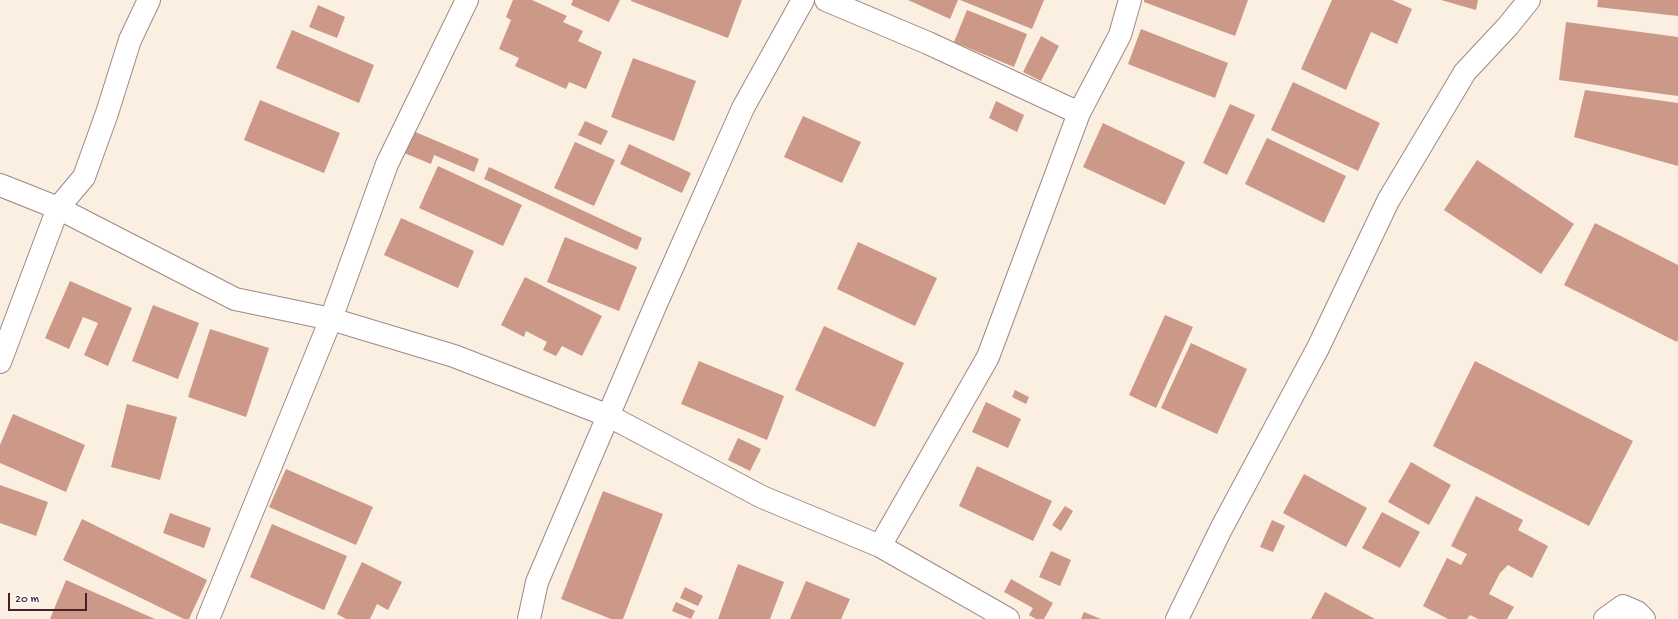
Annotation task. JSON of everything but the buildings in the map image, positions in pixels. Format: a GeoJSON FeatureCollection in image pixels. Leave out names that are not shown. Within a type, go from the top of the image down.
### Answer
{"type":"FeatureCollection","features":[{"type":"Feature","properties":{"kind":"street"},"geometry":{"type":"LineString","coordinates":[[0,362],[58,208],[84,177],[107,113],[130,40],[149,0]]}},
{"type":"Feature","properties":{"kind":"street"},"geometry":{"type":"LineString","coordinates":[[208,619],[331,320],[387,164],[467,0]]}},
{"type":"Feature","properties":{"kind":"street"},"geometry":{"type":"LineString","coordinates":[[529,619],[537,582],[656,304],[743,108],[803,0]]}},
{"type":"Feature","properties":{"kind":"street"},"geometry":{"type":"LineString","coordinates":[[826,0],[928,43],[1079,113]]}},
{"type":"Feature","properties":{"kind":"street"},"geometry":{"type":"LineString","coordinates":[[880,546],[988,357],[1079,113],[1120,35],[1130,0]]}},
{"type":"Feature","properties":{"kind":"street"},"geometry":{"type":"LineString","coordinates":[[1177,619],[1221,529],[1318,348],[1388,201],[1465,72],[1508,26],[1529,0]]}},
{"type":"Feature","properties":{"kind":"street"},"geometry":{"type":"LineString","coordinates":[[0,185],[58,208],[235,299],[331,320],[454,356],[609,416],[762,498],[880,546],[1008,619]]}},
{"type":"Feature","properties":{"kind":"street"},"geometry":{"type":"LineString","coordinates":[[1605,619],[1623,606],[1637,612],[1644,619]]}}]}
